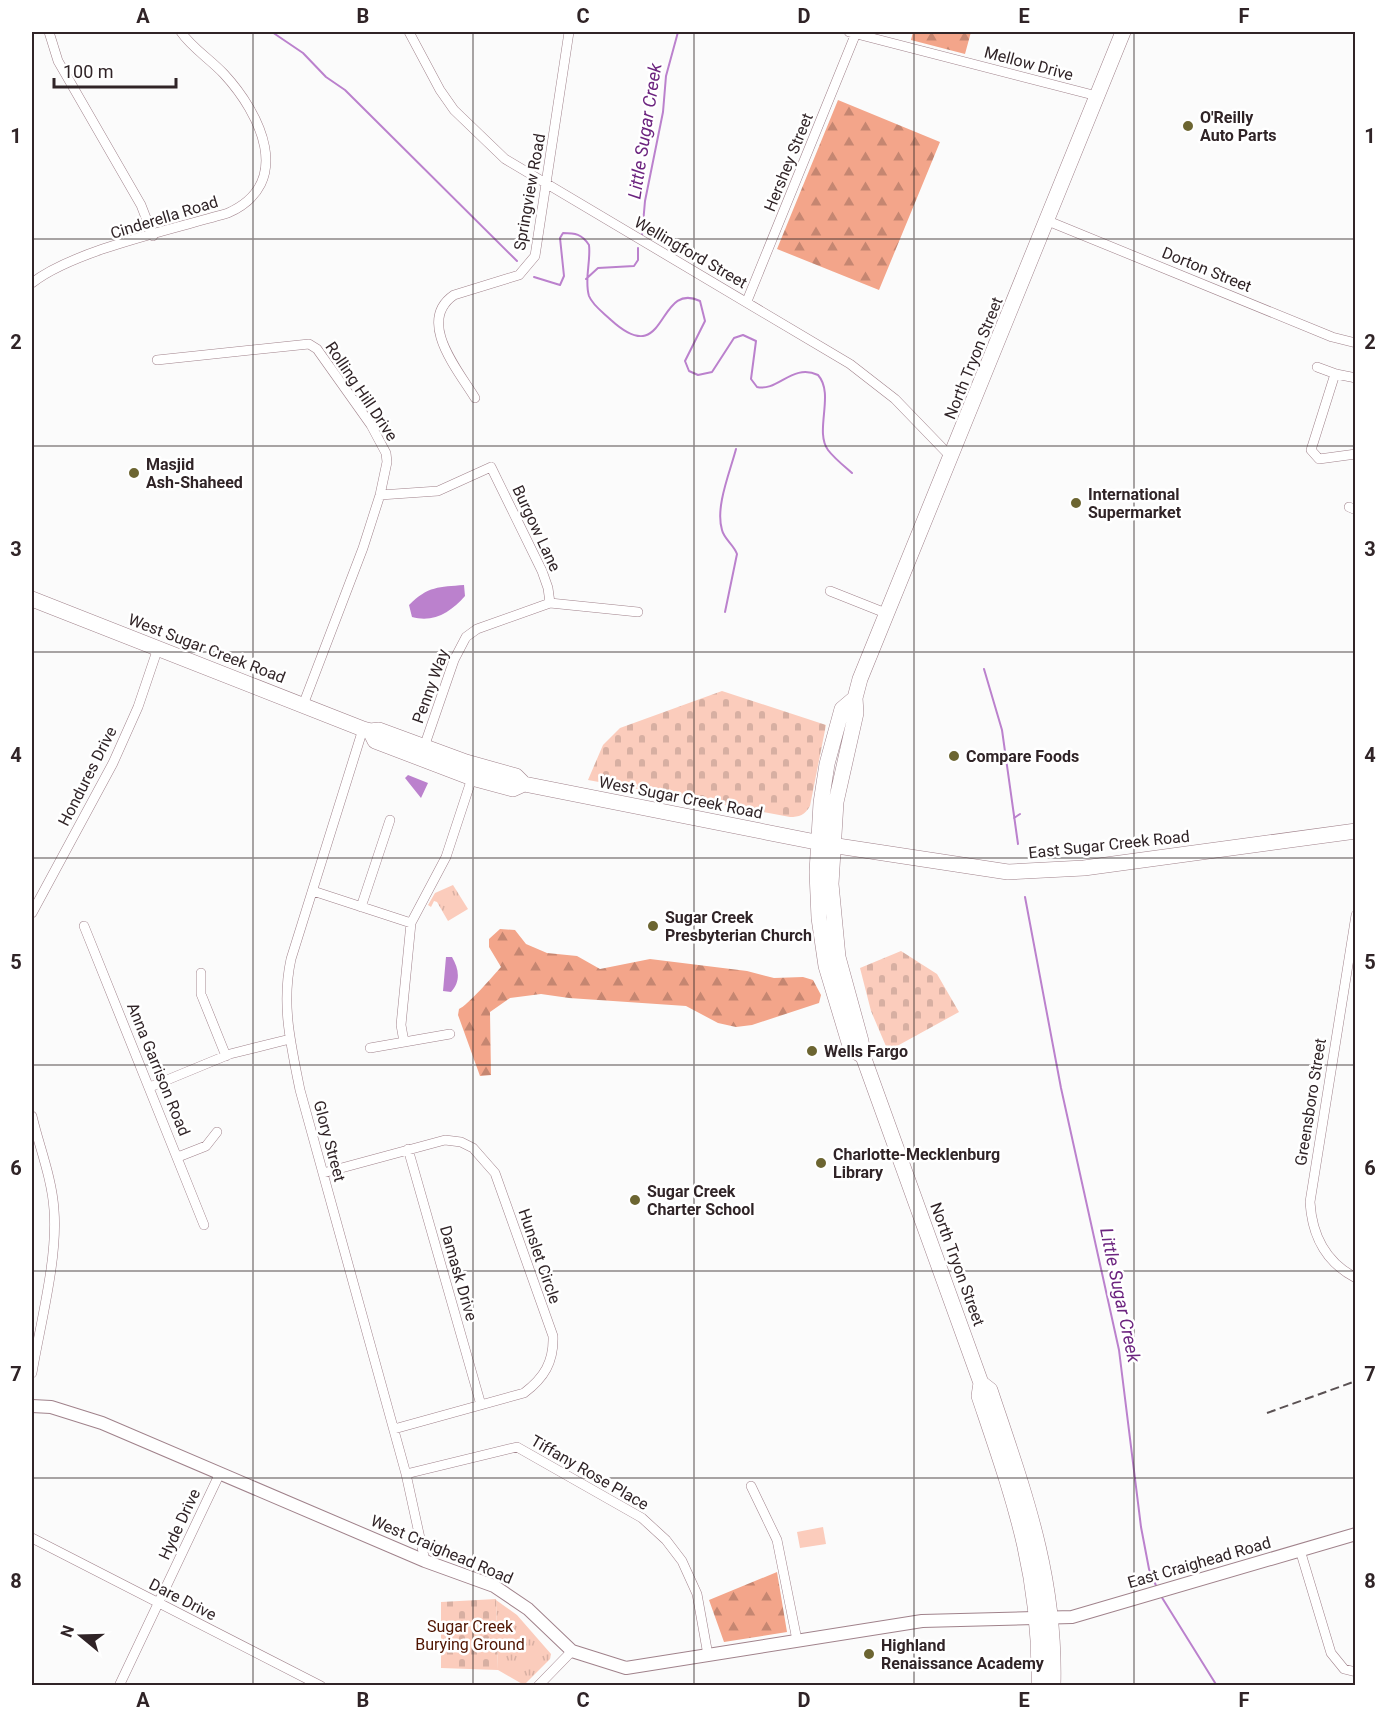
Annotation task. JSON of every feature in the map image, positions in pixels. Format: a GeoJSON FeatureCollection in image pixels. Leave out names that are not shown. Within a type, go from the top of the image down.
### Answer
{"type":"FeatureCollection","features":[{"type":"Feature","properties":{"kind":"main road","name":"North Tryon Street"},"geometry":{"type":"LineString","coordinates":[[1053,1686],[1045,1617],[1024,1535],[979,1396],[981,1383],[863,1056],[851,1049],[826,966],[818,902],[825,844],[856,713],[855,698],[1123,32]]}},
{"type":"Feature","properties":{"kind":"main road","name":"West Sugar Creek Road"},"geometry":{"type":"LineString","coordinates":[[32,598],[366,730],[380,730],[424,747],[516,776],[524,784],[825,844]]}},
{"type":"Feature","properties":{"kind":"main road","name":"West Sugar Creek Road"},"geometry":{"type":"LineString","coordinates":[[366,730],[375,741],[472,778],[513,789],[524,784]]}},
{"type":"Feature","properties":{"kind":"main road","name":"East Sugar Creek Road"},"geometry":{"type":"LineString","coordinates":[[825,844],[979,869],[1022,872],[1084,868],[1356,831]]}},
{"type":"Feature","properties":{"kind":"main road","name":"North Tryon Street"},"geometry":{"type":"LineString","coordinates":[[1039,1686],[1045,1617]]}},
{"type":"Feature","properties":{"kind":"street"},"geometry":{"type":"LineString","coordinates":[[49,32],[58,62],[141,205],[153,236]]}},
{"type":"Feature","properties":{"kind":"street","name":"Cinderella Road"},"geometry":{"type":"LineString","coordinates":[[32,284],[75,260],[228,213],[244,204],[258,188],[267,161],[262,134],[247,104],[225,74],[181,32]]}},
{"type":"Feature","properties":{"kind":"street","name":"Wellingford Street"},"geometry":{"type":"LineString","coordinates":[[410,32],[440,90],[464,122],[505,159],[547,186],[747,301],[868,376],[895,399],[952,458]]}},
{"type":"Feature","properties":{"kind":"street","name":"Springview Road"},"geometry":{"type":"LineString","coordinates":[[475,398],[440,338],[439,315],[446,302],[454,295],[508,280],[526,269],[538,247],[570,32]]}},
{"type":"Feature","properties":{"kind":"street","name":"Mellow Drive"},"geometry":{"type":"LineString","coordinates":[[853,32],[1097,96]]}},
{"type":"Feature","properties":{"kind":"street","name":"Hershey Street"},"geometry":{"type":"LineString","coordinates":[[747,301],[853,32]]}},
{"type":"Feature","properties":{"kind":"street","name":"Dorton Street"},"geometry":{"type":"LineString","coordinates":[[1048,221],[1332,337],[1356,343]]}},
{"type":"Feature","properties":{"kind":"street","name":"Rolling Hill Drive"},"geometry":{"type":"LineString","coordinates":[[157,360],[309,344],[317,349],[371,424],[386,453],[387,462],[380,495],[345,597],[303,705]]}},
{"type":"Feature","properties":{"kind":"street"},"geometry":{"type":"LineString","coordinates":[[1317,367],[1335,374],[1356,378]]}},
{"type":"Feature","properties":{"kind":"street"},"geometry":{"type":"LineString","coordinates":[[1335,374],[1311,450],[1319,459],[1356,454]]}},
{"type":"Feature","properties":{"kind":"street","name":"Burgow Lane"},"geometry":{"type":"LineString","coordinates":[[380,495],[438,491],[491,467],[542,571],[550,603]]}},
{"type":"Feature","properties":{"kind":"street"},"geometry":{"type":"LineString","coordinates":[[830,591],[888,614]]}},
{"type":"Feature","properties":{"kind":"street","name":"Penny Way"},"geometry":{"type":"LineString","coordinates":[[424,747],[454,660],[466,638],[477,629],[550,603],[638,612]]}},
{"type":"Feature","properties":{"kind":"street","name":"Hondures Drive"},"geometry":{"type":"LineString","coordinates":[[32,913],[113,763],[135,713],[158,648]]}},
{"type":"Feature","properties":{"kind":"street","name":"Glory Street"},"geometry":{"type":"LineString","coordinates":[[366,730],[313,891],[286,981],[285,997],[290,1039],[323,1173],[406,1474],[425,1561]]}},
{"type":"Feature","properties":{"kind":"street"},"geometry":{"type":"LineString","coordinates":[[404,1042],[401,1025],[411,923],[446,857],[472,778]]}},
{"type":"Feature","properties":{"kind":"street"},"geometry":{"type":"LineString","coordinates":[[361,907],[390,820]]}},
{"type":"Feature","properties":{"kind":"street"},"geometry":{"type":"LineString","coordinates":[[313,891],[411,923]]}},
{"type":"Feature","properties":{"kind":"street","name":"Greensboro Street"},"geometry":{"type":"LineString","coordinates":[[1356,915],[1310,1202],[1314,1230],[1322,1248],[1335,1264],[1356,1278]]}},
{"type":"Feature","properties":{"kind":"street","name":"Anna Garrison Road"},"geometry":{"type":"LineString","coordinates":[[84,926],[204,1225]]}},
{"type":"Feature","properties":{"kind":"street"},"geometry":{"type":"LineString","coordinates":[[201,973],[201,994],[226,1056]]}},
{"type":"Feature","properties":{"kind":"street"},"geometry":{"type":"LineString","coordinates":[[370,1048],[450,1034]]}},
{"type":"Feature","properties":{"kind":"street"},"geometry":{"type":"LineString","coordinates":[[150,1087],[226,1056],[290,1039]]}},
{"type":"Feature","properties":{"kind":"street"},"geometry":{"type":"LineString","coordinates":[[32,1116],[52,1193],[54,1216],[49,1270],[32,1373]]}},
{"type":"Feature","properties":{"kind":"street"},"geometry":{"type":"LineString","coordinates":[[178,1157],[206,1146],[217,1132]]}},
{"type":"Feature","properties":{"kind":"street","name":"Hunslet Circle"},"geometry":{"type":"LineString","coordinates":[[323,1173],[445,1140],[461,1142],[484,1157],[495,1173],[553,1336],[554,1352],[548,1368],[538,1383],[524,1393],[394,1429]]}},
{"type":"Feature","properties":{"kind":"street","name":"Damask Drive"},"geometry":{"type":"LineString","coordinates":[[408,1149],[481,1405]]}},
{"type":"Feature","properties":{"kind":"street","name":"West Craighead Road"},"geometry":{"type":"LineString","coordinates":[[32,1406],[57,1409],[102,1423],[425,1561],[494,1586],[510,1594],[572,1651],[626,1668],[922,1621],[1045,1617]]}},
{"type":"Feature","properties":{"kind":"street","name":"Tiffany Rose Place"},"geometry":{"type":"LineString","coordinates":[[406,1474],[517,1447],[642,1518],[666,1540],[692,1580],[697,1594],[708,1655]]}},
{"type":"Feature","properties":{"kind":"street","name":"Hyde Drive"},"geometry":{"type":"LineString","coordinates":[[119,1686],[220,1473]]}},
{"type":"Feature","properties":{"kind":"street"},"geometry":{"type":"LineString","coordinates":[[751,1486],[777,1540],[797,1640]]}},
{"type":"Feature","properties":{"kind":"street","name":"East Craighead Road"},"geometry":{"type":"LineString","coordinates":[[1045,1617],[1072,1617],[1356,1534]]}},
{"type":"Feature","properties":{"kind":"street","name":"Dare Drive"},"geometry":{"type":"LineString","coordinates":[[32,1538],[321,1686]]}},
{"type":"Feature","properties":{"kind":"street"},"geometry":{"type":"LineString","coordinates":[[1300,1550],[1331,1653],[1344,1669],[1356,1672]]}},
{"type":"Feature","properties":{"kind":"street"},"geometry":{"type":"LineString","coordinates":[[538,1686],[572,1651]]}},
{"type":"Feature","properties":{"kind":"green space"},"geometry":{"type":"Polygon","coordinates":[[[913,32],[971,32],[965,54],[911,40],[913,32]]]}},
{"type":"Feature","properties":{"kind":"green space"},"geometry":{"type":"Polygon","coordinates":[[[838,100],[940,142],[879,290],[777,249],[838,100]]]}},
{"type":"Feature","properties":{"kind":"green space"},"geometry":{"type":"Polygon","coordinates":[[[722,691],[826,725],[810,806],[804,813],[790,817],[588,780],[603,745],[620,728],[722,691]]]}},
{"type":"Feature","properties":{"kind":"green space"},"geometry":{"type":"Polygon","coordinates":[[[453,885],[468,909],[448,921],[437,902],[434,901],[431,907],[428,905],[435,893],[453,885]]]}},
{"type":"Feature","properties":{"kind":"green space"},"geometry":{"type":"Polygon","coordinates":[[[500,929],[515,930],[526,944],[547,953],[577,956],[600,969],[650,959],[747,971],[774,978],[803,977],[813,980],[821,995],[819,1003],[752,1025],[736,1027],[718,1023],[686,1006],[541,994],[510,998],[490,1012],[491,1075],[480,1076],[458,1015],[459,1009],[474,997],[501,967],[489,947],[489,939],[500,929]]]}},
{"type":"Feature","properties":{"kind":"green space"},"geometry":{"type":"Polygon","coordinates":[[[901,951],[937,974],[959,1012],[888,1051],[871,1011],[860,968],[901,951]]]}},
{"type":"Feature","properties":{"kind":"green space"},"geometry":{"type":"Polygon","coordinates":[[[823,1527],[826,1544],[800,1548],[797,1532],[823,1527]]]}},
{"type":"Feature","properties":{"kind":"green space"},"geometry":{"type":"Polygon","coordinates":[[[777,1572],[787,1632],[724,1642],[709,1600],[777,1572]]]}},
{"type":"Feature","properties":{"kind":"green space","name":"Sugar Creek Burying Ground"},"geometry":{"type":"Polygon","coordinates":[[[496,1599],[498,1670],[441,1668],[441,1602],[496,1599]]]}},
{"type":"Feature","properties":{"kind":"green space"},"geometry":{"type":"Polygon","coordinates":[[[496,1600],[517,1615],[551,1654],[550,1659],[524,1685],[498,1670],[496,1600]]]}},
{"type":"Feature","properties":{"kind":"shaded area"},"geometry":{"type":"Polygon","coordinates":[[[464,585],[465,596],[442,615],[428,618],[412,617],[409,605],[422,594],[441,587],[464,585]]]}},
{"type":"Feature","properties":{"kind":"shaded area"},"geometry":{"type":"Polygon","coordinates":[[[408,775],[428,783],[421,798],[405,778],[408,775]]]}},
{"type":"Feature","properties":{"kind":"shaded area"},"geometry":{"type":"Polygon","coordinates":[[[446,957],[452,957],[457,970],[458,979],[451,992],[443,991],[446,957]]]}},
{"type":"Feature","properties":{"kind":"waterway"},"geometry":{"type":"LineString","coordinates":[[272,32],[303,53],[326,77],[345,90],[517,261]]}},
{"type":"Feature","properties":{"kind":"waterway","name":"Little Sugar Creek"},"geometry":{"type":"LineString","coordinates":[[642,235],[645,201],[663,112],[666,76],[678,32]]}},
{"type":"Feature","properties":{"kind":"waterway","name":"Little Sugar Creek"},"geometry":{"type":"LineString","coordinates":[[534,277],[560,285],[564,276],[560,238],[563,233],[571,233],[581,236],[589,245],[587,283],[591,300],[611,320],[629,333],[643,336],[653,331],[676,302],[686,298],[700,301],[705,321],[685,361],[689,371],[698,375],[712,372],[734,338],[743,335],[756,341],[751,379],[757,387],[772,386],[800,373],[809,372],[818,375],[825,392],[824,442],[830,453],[852,473]]}},
{"type":"Feature","properties":{"kind":"waterway","name":"Little Sugar Creek"},"geometry":{"type":"LineString","coordinates":[[586,279],[598,268],[634,266],[638,260],[638,248]]}},
{"type":"Feature","properties":{"kind":"waterway"},"geometry":{"type":"LineString","coordinates":[[725,612],[737,554],[723,533],[720,511],[736,449]]}},
{"type":"Feature","properties":{"kind":"waterway","name":"Little Sugar Creek"},"geometry":{"type":"LineString","coordinates":[[984,669],[1002,730],[1018,844]]}},
{"type":"Feature","properties":{"kind":"waterway","name":"Little Sugar Creek"},"geometry":{"type":"LineString","coordinates":[[1014,818],[1020,814]]}},
{"type":"Feature","properties":{"kind":"waterway","name":"Little Sugar Creek"},"geometry":{"type":"LineString","coordinates":[[1025,897],[1061,1088],[1119,1350],[1141,1527],[1149,1569],[1157,1588]]}},
{"type":"Feature","properties":{"kind":"waterway","name":"Little Sugar Creek"},"geometry":{"type":"LineString","coordinates":[[1161,1596],[1217,1686]]}},
{"type":"Feature","properties":{"kind":"railway"},"geometry":{"type":"LineString","coordinates":[[1267,1413],[1356,1381]]}},
{"type":"Feature","properties":{"kind":"place","name":"O'Reilly Auto Parts"},"geometry":{"type":"Point","coordinates":[1188,126]}},
{"type":"Feature","properties":{"kind":"place","name":"Masjid Ash-Shaheed"},"geometry":{"type":"Point","coordinates":[134,473]}},
{"type":"Feature","properties":{"kind":"place","name":"International Supermarket"},"geometry":{"type":"Point","coordinates":[1076,503]}},
{"type":"Feature","properties":{"kind":"place","name":"Compare Foods"},"geometry":{"type":"Point","coordinates":[954,756]}},
{"type":"Feature","properties":{"kind":"place","name":"Sugar Creek Presbyterian Church"},"geometry":{"type":"Point","coordinates":[653,926]}},
{"type":"Feature","properties":{"kind":"place","name":"Wells Fargo"},"geometry":{"type":"Point","coordinates":[812,1051]}},
{"type":"Feature","properties":{"kind":"place","name":"Charlotte-Mecklenburg Library"},"geometry":{"type":"Point","coordinates":[821,1163]}},
{"type":"Feature","properties":{"kind":"place","name":"Sugar Creek Charter School"},"geometry":{"type":"Point","coordinates":[635,1200]}},
{"type":"Feature","properties":{"kind":"place","name":"Highland Renaissance Academy"},"geometry":{"type":"Point","coordinates":[869,1654]}}]}
